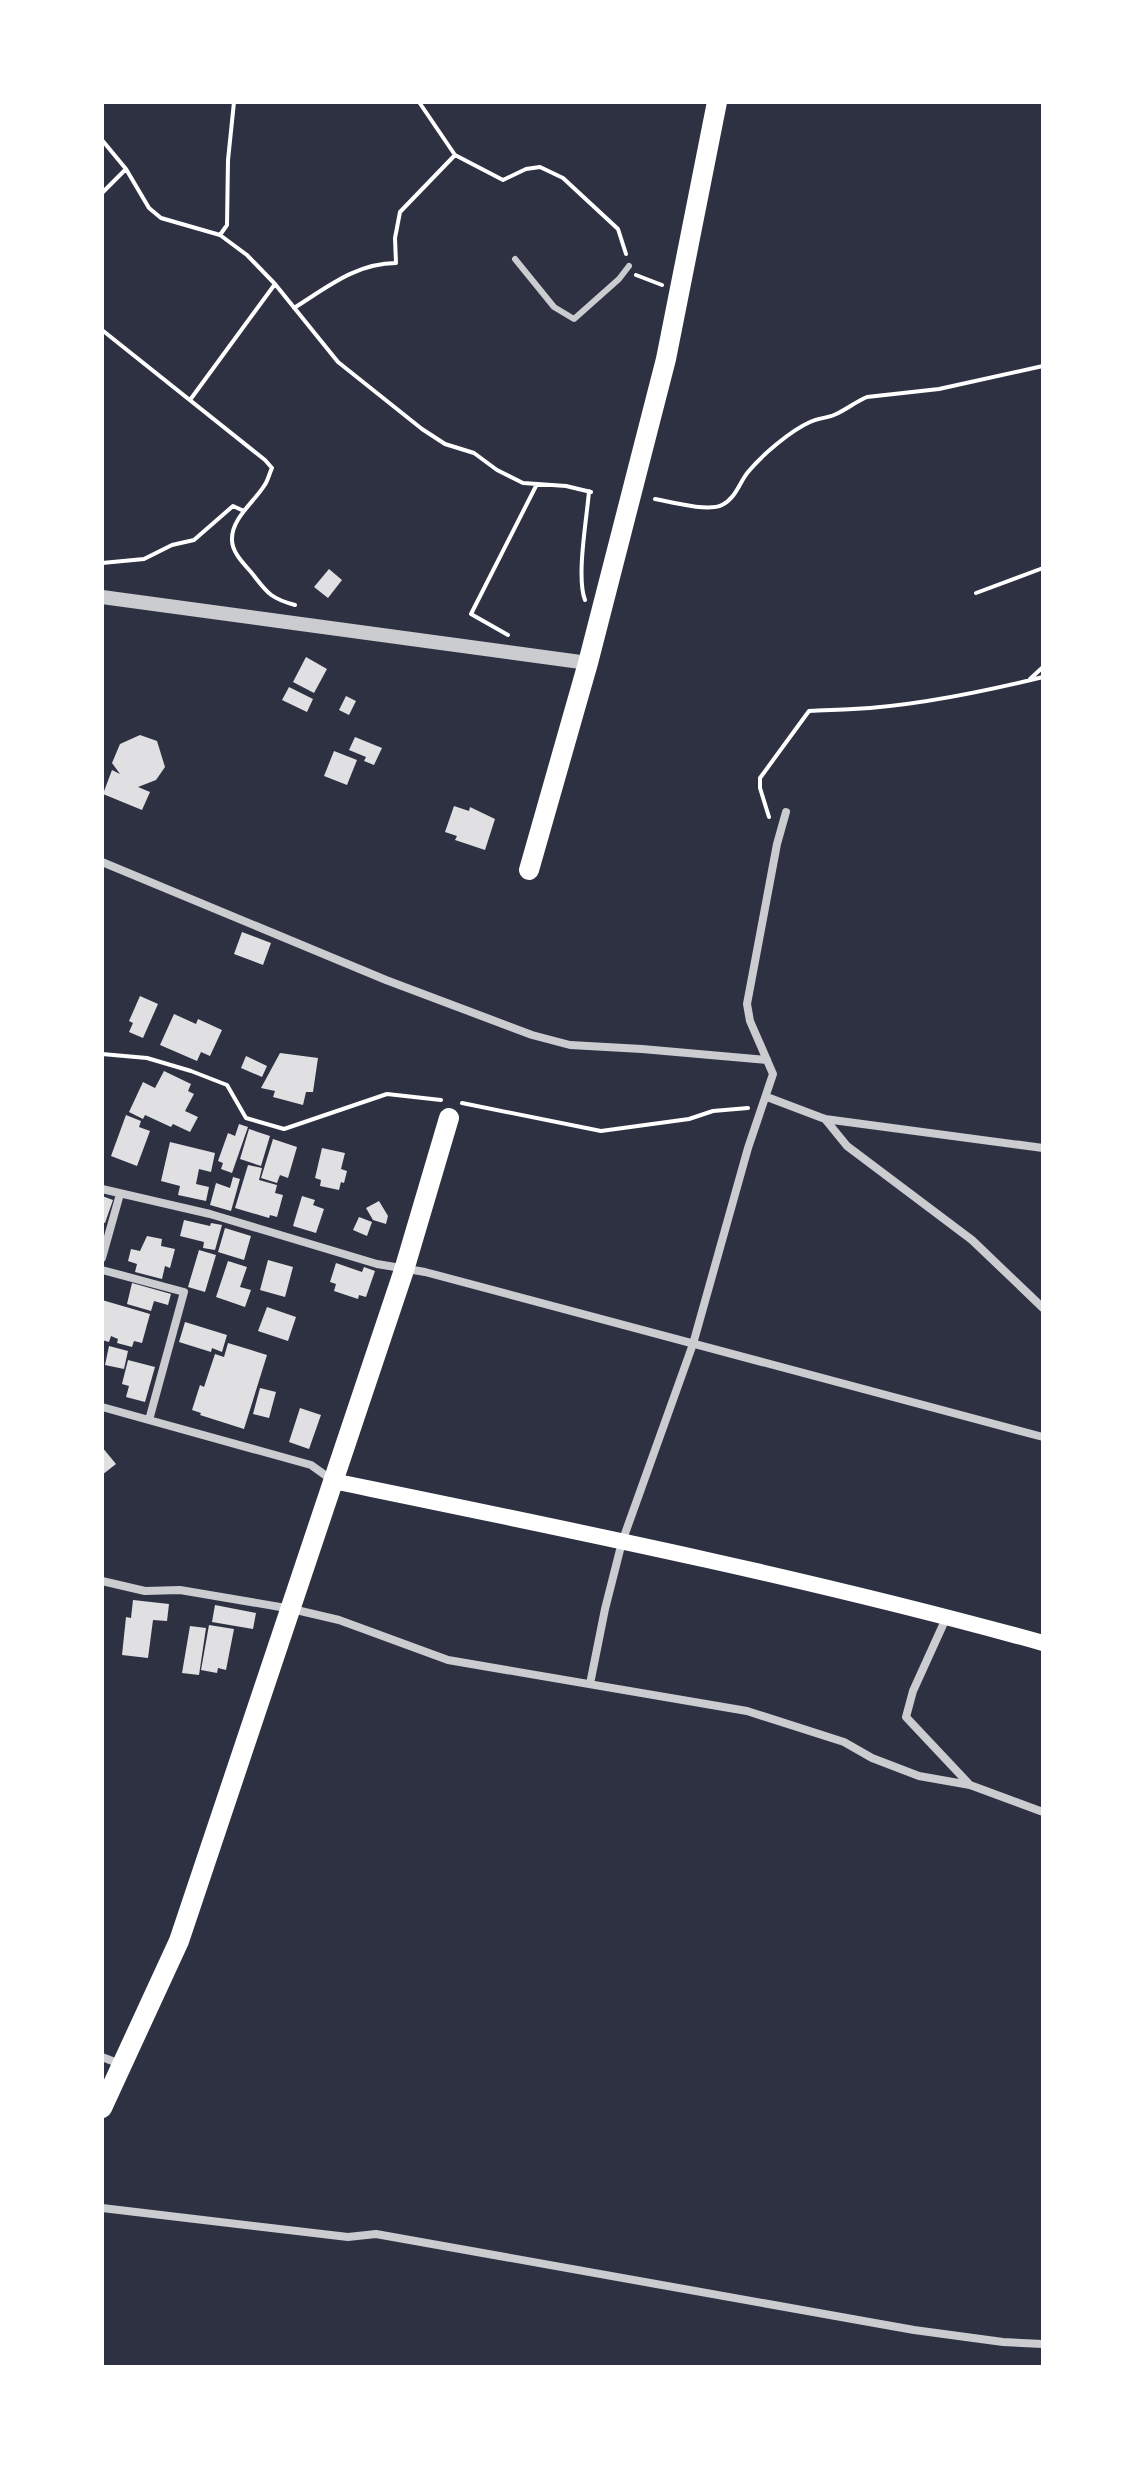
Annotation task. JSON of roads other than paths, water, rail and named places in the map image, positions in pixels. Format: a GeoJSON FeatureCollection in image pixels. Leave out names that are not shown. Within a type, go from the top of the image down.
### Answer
{"type":"FeatureCollection","features":[{"type":"Feature","properties":{"kind":"highway"},"geometry":{"type":"LineString","coordinates":[[529,870],[588,663],[666,359],[717,102]]}},
{"type":"Feature","properties":{"kind":"highway"},"geometry":{"type":"LineString","coordinates":[[102,2108],[179,1941],[404,1270],[449,1118]]}},
{"type":"Feature","properties":{"kind":"main road"},"geometry":{"type":"LineString","coordinates":[[333,1481],[622,1542],[947,1616],[1043,1643]]}},
{"type":"Feature","properties":{"kind":"street"},"geometry":{"type":"LineString","coordinates":[[102,597],[588,663]]}},
{"type":"Feature","properties":{"kind":"street"},"geometry":{"type":"LineString","coordinates":[[590,1684],[622,1542],[693,1344],[748,1148],[773,1074],[750,1021],[747,1004],[777,844],[786,812]]}},
{"type":"Feature","properties":{"kind":"street"},"geometry":{"type":"LineString","coordinates":[[102,862],[386,980],[532,1035],[570,1045],[767,1060]]}},
{"type":"Feature","properties":{"kind":"street"},"geometry":{"type":"LineString","coordinates":[[767,1097],[825,1119],[1043,1148]]}},
{"type":"Feature","properties":{"kind":"street"},"geometry":{"type":"LineString","coordinates":[[825,1119],[847,1146],[972,1240],[1043,1308]]}},
{"type":"Feature","properties":{"kind":"street"},"geometry":{"type":"LineString","coordinates":[[102,1189],[210,1214],[377,1264],[425,1272],[1043,1437]]}},
{"type":"Feature","properties":{"kind":"street"},"geometry":{"type":"LineString","coordinates":[[102,1258],[120,1194]]}},
{"type":"Feature","properties":{"kind":"street"},"geometry":{"type":"LineString","coordinates":[[102,1270],[184,1292],[149,1420]]}},
{"type":"Feature","properties":{"kind":"street"},"geometry":{"type":"LineString","coordinates":[[102,1407],[311,1465],[333,1481]]}},
{"type":"Feature","properties":{"kind":"street"},"geometry":{"type":"LineString","coordinates":[[102,1581],[145,1591],[180,1590],[292,1609],[339,1620],[448,1660],[747,1711],[844,1742],[872,1758],[919,1776],[970,1785],[1043,1812]]}},
{"type":"Feature","properties":{"kind":"street"},"geometry":{"type":"LineString","coordinates":[[947,1616],[913,1691],[906,1717],[970,1785]]}},
{"type":"Feature","properties":{"kind":"street"},"geometry":{"type":"LineString","coordinates":[[102,2057],[122,2065]]}},
{"type":"Feature","properties":{"kind":"street"},"geometry":{"type":"LineString","coordinates":[[102,2208],[348,2237],[376,2234],[914,2330],[1043,2344]]}},
{"type":"Feature","properties":{"kind":"lane"},"geometry":{"type":"LineString","coordinates":[[515,259],[554,307],[574,319],[619,279],[629,266]]}}]}
